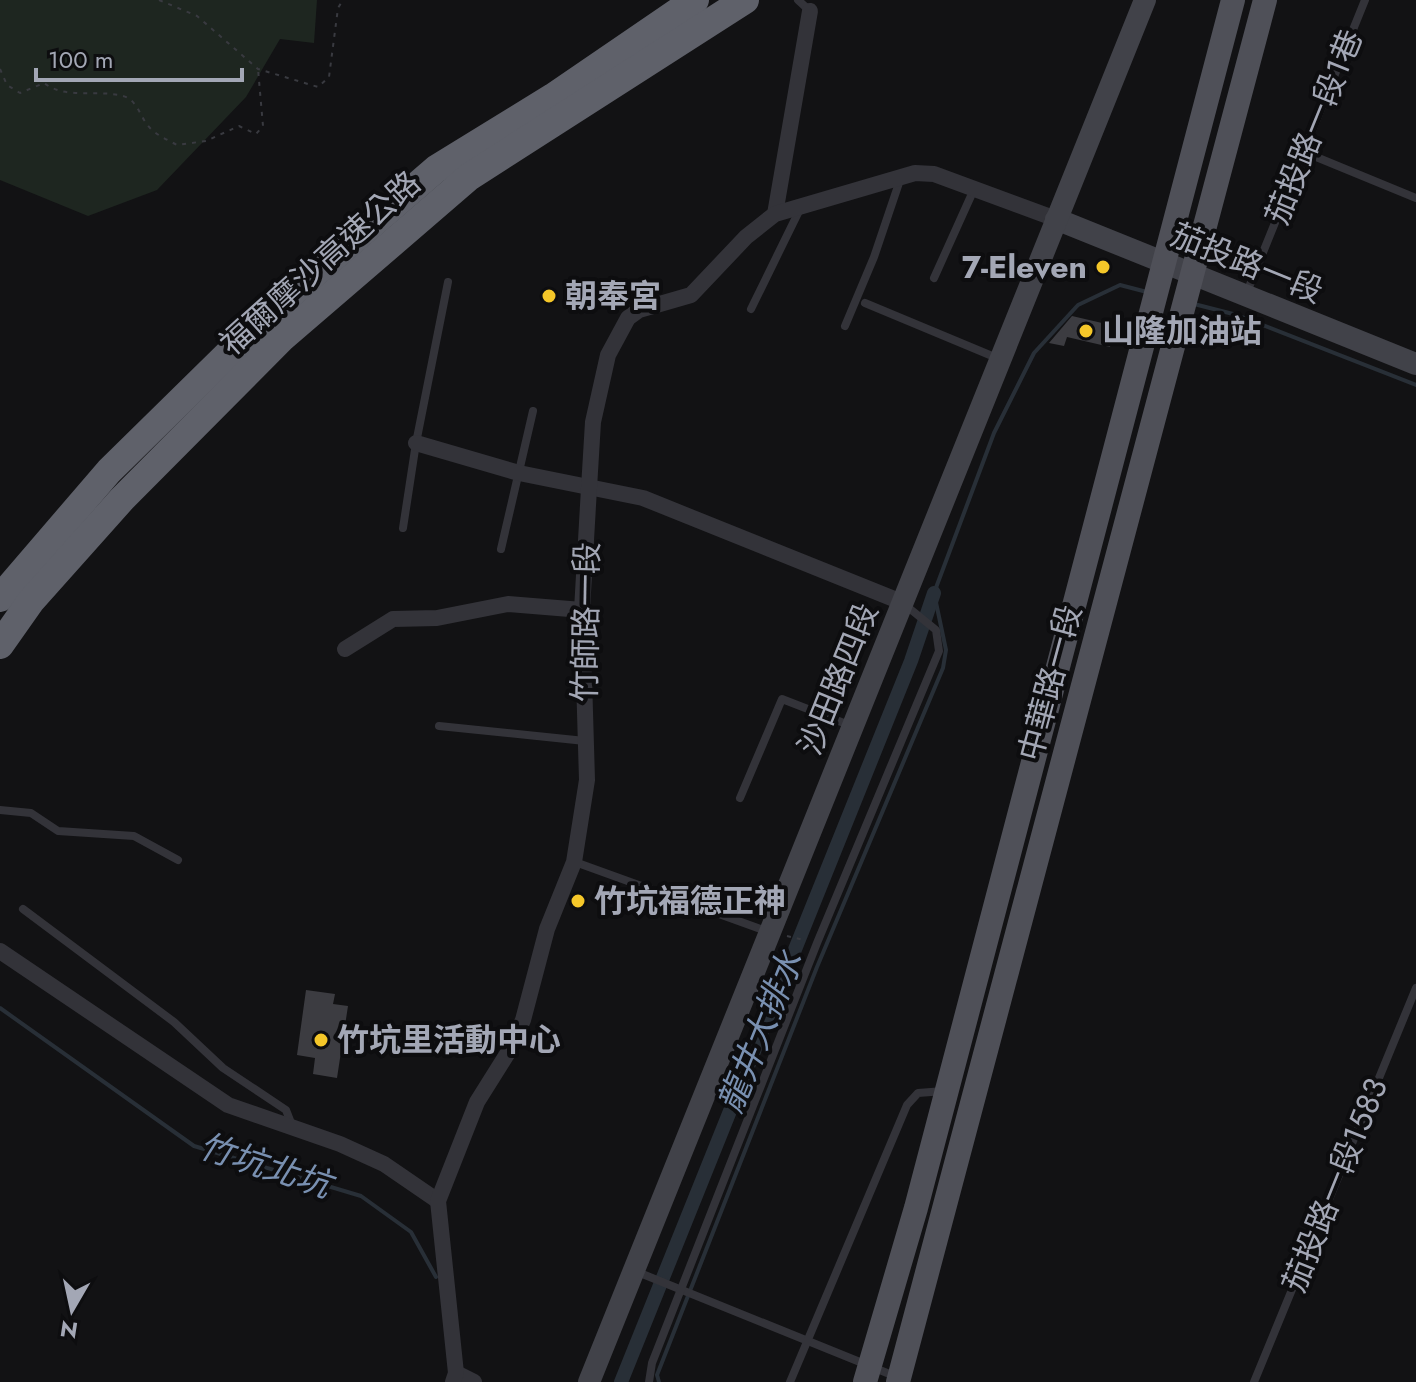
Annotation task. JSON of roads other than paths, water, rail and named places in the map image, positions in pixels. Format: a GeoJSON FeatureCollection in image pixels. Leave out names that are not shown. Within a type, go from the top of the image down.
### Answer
{"type":"FeatureCollection","features":[{"type":"Feature","properties":{"kind":"highway","name":"福爾摩沙高速公路"},"geometry":{"type":"LineString","coordinates":[[0,598],[109,471],[275,308],[436,169],[553,97],[695,0]]}},
{"type":"Feature","properties":{"kind":"highway","name":"福爾摩沙高速公路"},"geometry":{"type":"LineString","coordinates":[[0,645],[31,601],[111,511],[293,328],[469,177],[745,0]]}},
{"type":"Feature","properties":{"kind":"main road","name":"中華路一段"},"geometry":{"type":"LineString","coordinates":[[868,1374],[946,1091],[1233,0]]}},
{"type":"Feature","properties":{"kind":"main road","name":"中華路一段"},"geometry":{"type":"LineString","coordinates":[[902,1380],[1265,0]]}},
{"type":"Feature","properties":{"kind":"street","name":"沙田路四段"},"geometry":{"type":"LineString","coordinates":[[589,1382],[642,1273],[854,727],[1145,0]]}},
{"type":"Feature","properties":{"kind":"street"},"geometry":{"type":"LineString","coordinates":[[775,214],[804,5]]}},
{"type":"Feature","properties":{"kind":"street","name":"竹師路一段"},"geometry":{"type":"LineString","coordinates":[[454,1378],[438,1201],[477,1102],[509,1051],[523,1020],[547,929],[574,862],[587,780],[582,610],[593,422],[602,374],[628,318],[639,310],[691,295],[746,237],[775,214],[803,203],[900,180],[915,173],[934,174],[975,187],[1056,219]]}},
{"type":"Feature","properties":{"kind":"street","name":"茄投路一段"},"geometry":{"type":"LineString","coordinates":[[1056,219],[1162,265],[1191,272],[1245,298],[1416,364]]}},
{"type":"Feature","properties":{"kind":"street"},"geometry":{"type":"LineString","coordinates":[[416,443],[519,473],[643,498],[904,603]]}},
{"type":"Feature","properties":{"kind":"street"},"geometry":{"type":"LineString","coordinates":[[345,649],[393,619],[437,618],[508,604],[582,610]]}},
{"type":"Feature","properties":{"kind":"street"},"geometry":{"type":"LineString","coordinates":[[0,951],[228,1105],[384,1164],[438,1201]]}},
{"type":"Feature","properties":{"kind":"street"},"geometry":{"type":"LineString","coordinates":[[454,1378],[474,1382]]}},
{"type":"Feature","properties":{"kind":"lane","name":"茄投路一段1巷"},"geometry":{"type":"LineString","coordinates":[[1245,298],[1365,0]]}},
{"type":"Feature","properties":{"kind":"lane"},"geometry":{"type":"LineString","coordinates":[[1304,152],[1416,198]]}},
{"type":"Feature","properties":{"kind":"lane"},"geometry":{"type":"LineString","coordinates":[[845,326],[874,257],[900,180]]}},
{"type":"Feature","properties":{"kind":"lane"},"geometry":{"type":"LineString","coordinates":[[934,278],[975,187]]}},
{"type":"Feature","properties":{"kind":"lane"},"geometry":{"type":"LineString","coordinates":[[751,309],[803,203]]}},
{"type":"Feature","properties":{"kind":"lane"},"geometry":{"type":"LineString","coordinates":[[403,528],[416,443],[448,282]]}},
{"type":"Feature","properties":{"kind":"lane"},"geometry":{"type":"LineString","coordinates":[[865,303],[1000,359]]}},
{"type":"Feature","properties":{"kind":"lane"},"geometry":{"type":"LineString","coordinates":[[501,549],[533,411]]}},
{"type":"Feature","properties":{"kind":"lane"},"geometry":{"type":"LineString","coordinates":[[649,1382],[652,1363],[817,943],[939,651],[936,630],[904,603]]}},
{"type":"Feature","properties":{"kind":"lane"},"geometry":{"type":"LineString","coordinates":[[740,798],[782,699],[854,727]]}},
{"type":"Feature","properties":{"kind":"lane"},"geometry":{"type":"LineString","coordinates":[[439,726],[585,741]]}},
{"type":"Feature","properties":{"kind":"lane"},"geometry":{"type":"LineString","coordinates":[[0,810],[31,813],[58,831],[134,836],[178,860]]}},
{"type":"Feature","properties":{"kind":"lane"},"geometry":{"type":"LineString","coordinates":[[574,862],[775,933]]}},
{"type":"Feature","properties":{"kind":"lane"},"geometry":{"type":"LineString","coordinates":[[23,909],[174,1022],[223,1068],[286,1110],[294,1129]]}},
{"type":"Feature","properties":{"kind":"lane","name":"茄投路一段1583"},"geometry":{"type":"LineString","coordinates":[[1254,1382],[1416,988]]}},
{"type":"Feature","properties":{"kind":"lane"},"geometry":{"type":"LineString","coordinates":[[790,1382],[907,1105],[918,1093],[946,1091]]}},
{"type":"Feature","properties":{"kind":"lane"},"geometry":{"type":"LineString","coordinates":[[642,1273],[808,1338],[868,1374],[902,1380]]}},
{"type":"Feature","properties":{"kind":"waterway"},"geometry":{"type":"LineString","coordinates":[[659,1382],[657,1375],[817,967],[943,668],[946,650],[934,593],[994,433],[1034,353],[1078,305],[1120,285],[1147,292]]}},
{"type":"Feature","properties":{"kind":"waterway"},"geometry":{"type":"LineString","coordinates":[[1194,304],[1237,315],[1416,385]]}},
{"type":"Feature","properties":{"kind":"waterway","name":"龍井大排水"},"geometry":{"type":"LineString","coordinates":[[621,1382],[911,661],[934,593]]}},
{"type":"Feature","properties":{"kind":"waterway","name":"竹坑北坑"},"geometry":{"type":"LineString","coordinates":[[0,1008],[194,1146],[361,1196],[411,1232],[436,1277]]}},
{"type":"Feature","properties":{"kind":"place","name":"7-Eleven"},"geometry":{"type":"Point","coordinates":[1103,267]}},
{"type":"Feature","properties":{"kind":"place","name":"朝奉宮"},"geometry":{"type":"Point","coordinates":[549,296]}},
{"type":"Feature","properties":{"kind":"place","name":"山隆加油站"},"geometry":{"type":"Point","coordinates":[1086,331]}},
{"type":"Feature","properties":{"kind":"place","name":"竹坑福德正神"},"geometry":{"type":"Point","coordinates":[578,901]}},
{"type":"Feature","properties":{"kind":"place","name":"竹坑里活動中心"},"geometry":{"type":"Point","coordinates":[321,1040]}}]}
